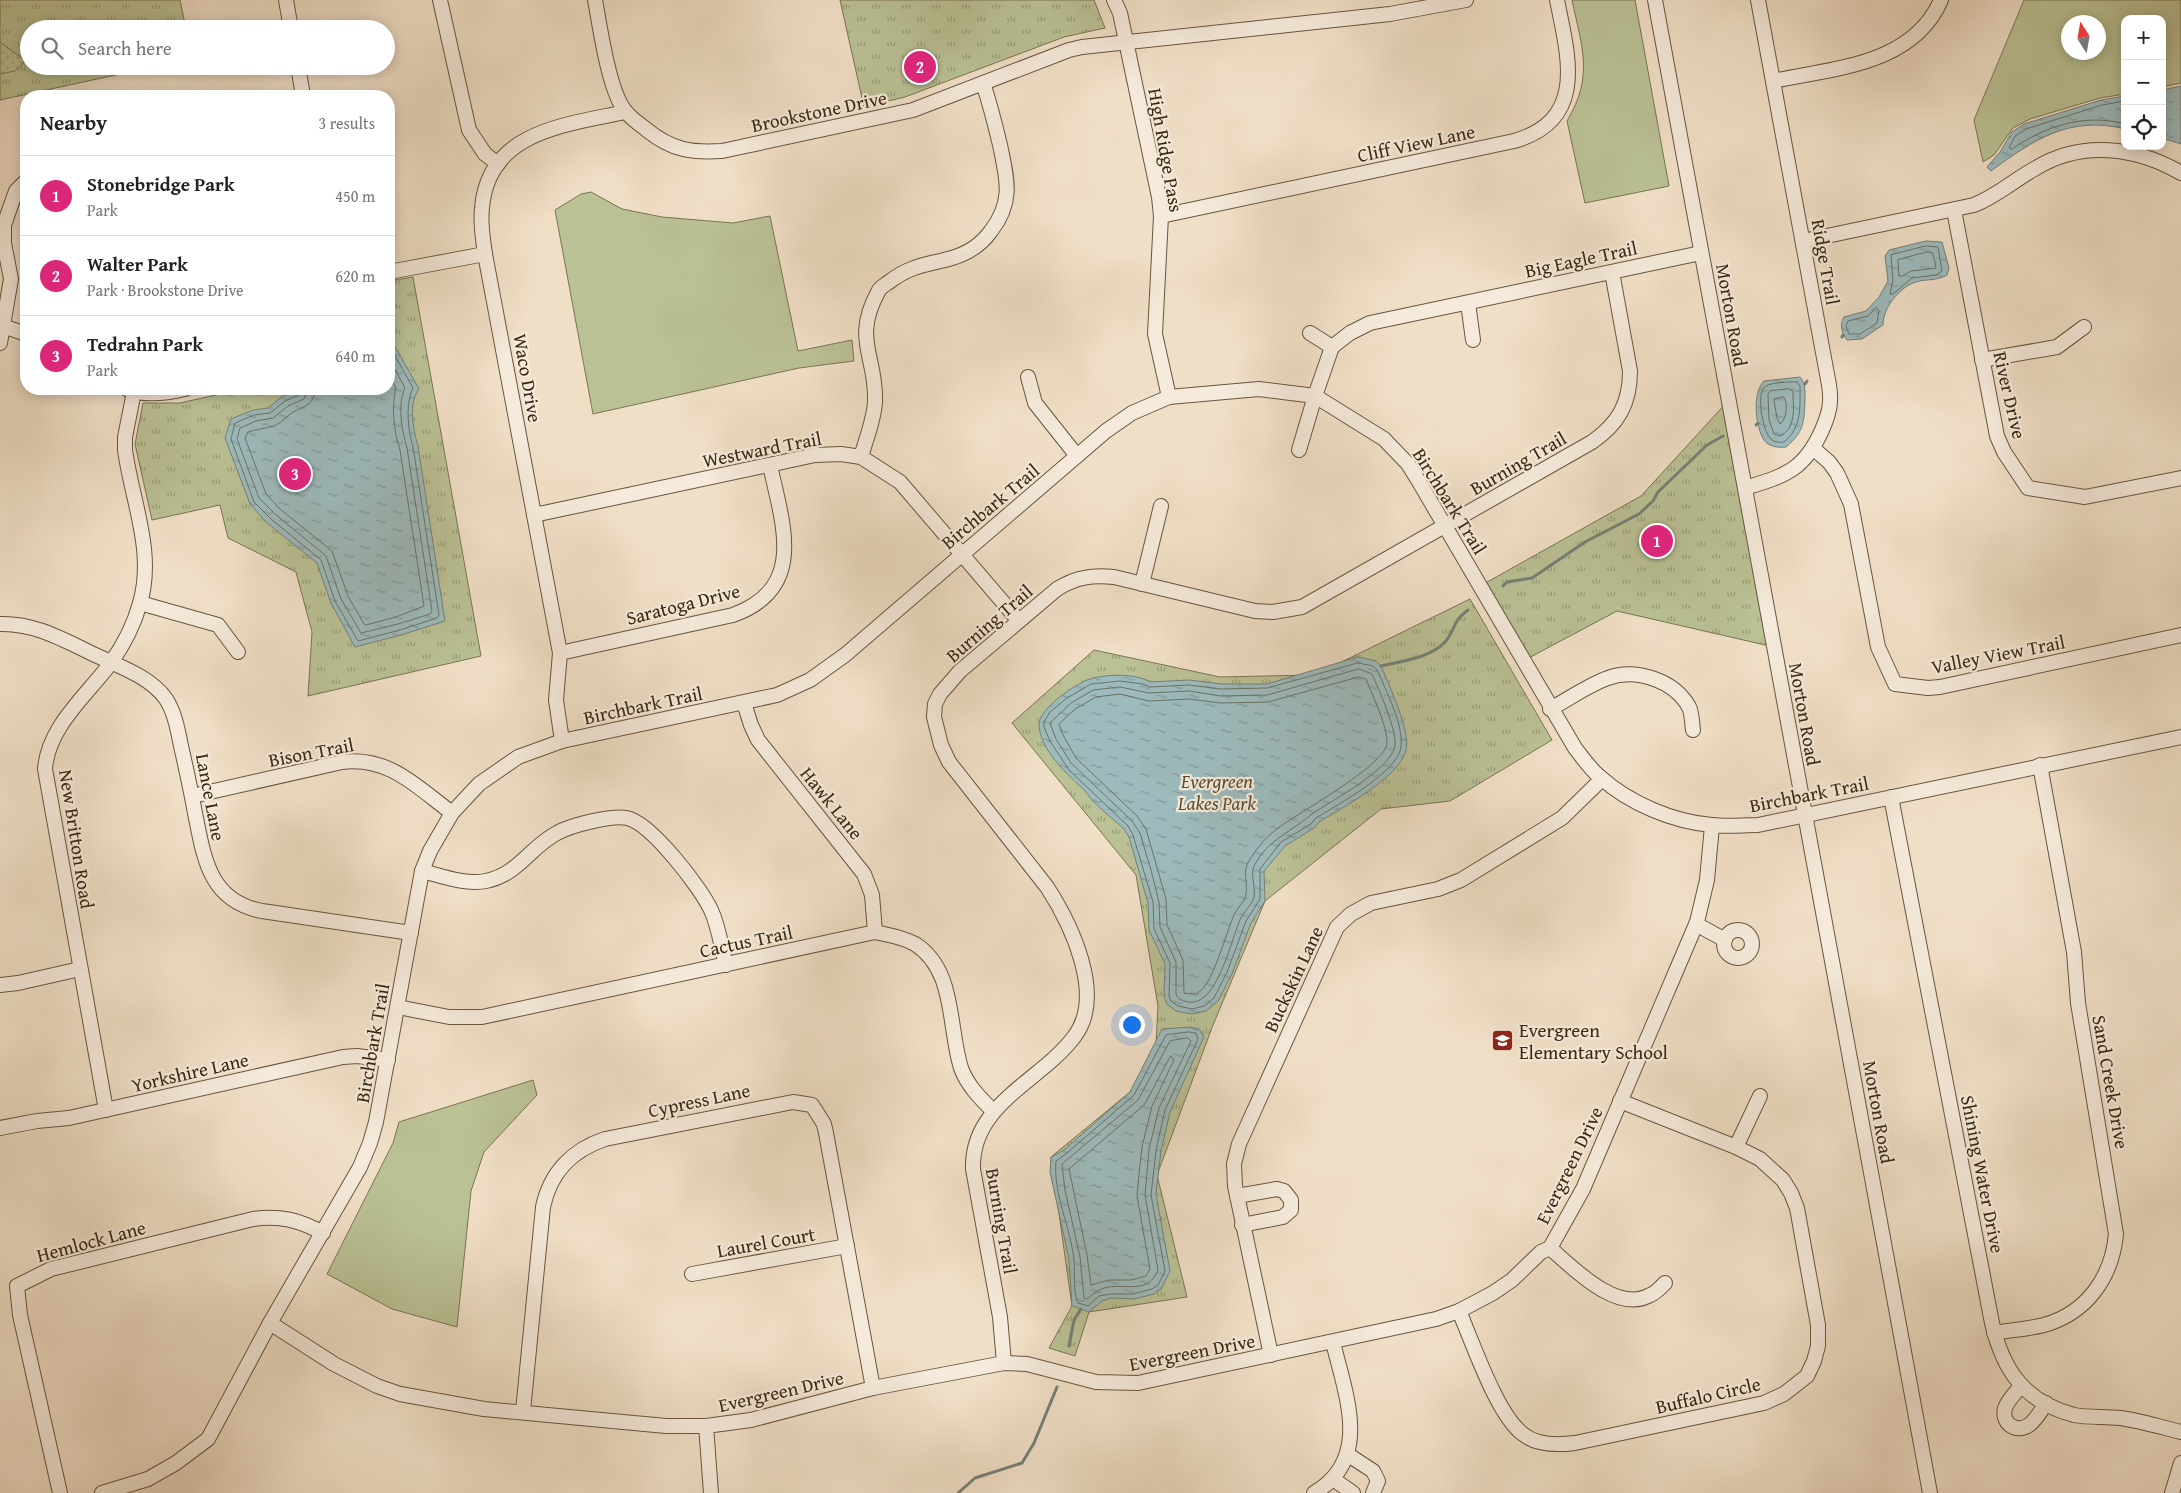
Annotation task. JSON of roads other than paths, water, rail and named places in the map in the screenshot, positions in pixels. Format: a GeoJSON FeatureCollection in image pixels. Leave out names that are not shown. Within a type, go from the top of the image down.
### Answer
{"type":"FeatureCollection","features":[{"type":"Feature","properties":{"kind":"street"},"geometry":{"type":"LineString","coordinates":[[286,0],[289,20]]}},
{"type":"Feature","properties":{"kind":"street"},"geometry":{"type":"LineString","coordinates":[[440,0],[469,130],[485,154],[498,164]]}},
{"type":"Feature","properties":{"kind":"street","name":"Brookstone Drive"},"geometry":{"type":"LineString","coordinates":[[595,0],[612,80],[625,112],[662,142],[686,150],[705,152],[722,151],[904,112],[1069,50],[1126,42],[1390,14],[1466,0]]}},
{"type":"Feature","properties":{"kind":"street","name":"High Ridge Pass"},"geometry":{"type":"LineString","coordinates":[[1114,0],[1120,13],[1159,197],[1160,216],[1155,334],[1169,397]]}},
{"type":"Feature","properties":{"kind":"street","name":"Cliff View Lane"},"geometry":{"type":"LineString","coordinates":[[1160,216],[1505,143],[1536,133],[1558,112],[1568,85],[1568,61],[1557,0]]}},
{"type":"Feature","properties":{"kind":"street","name":"Morton Road"},"geometry":{"type":"LineString","coordinates":[[1654,0],[1930,1493]]}},
{"type":"Feature","properties":{"kind":"street","name":"Ridge Trail"},"geometry":{"type":"LineString","coordinates":[[1745,488],[1787,473],[1798,466],[1814,449],[1830,413],[1831,394],[1758,0]]}},
{"type":"Feature","properties":{"kind":"street"},"geometry":{"type":"LineString","coordinates":[[1773,81],[1869,61],[1890,54],[1909,41],[1928,23],[1941,0]]}},
{"type":"Feature","properties":{"kind":"street"},"geometry":{"type":"LineString","coordinates":[[300,75],[302,90]]}},
{"type":"Feature","properties":{"kind":"street"},"geometry":{"type":"LineString","coordinates":[[861,457],[875,402],[865,330],[869,313],[879,289],[910,268],[952,258],[967,253],[979,246],[1000,219],[1004,210],[1007,192],[1006,173],[992,109],[982,83]]}},
{"type":"Feature","properties":{"kind":"street","name":"Waco Drive"},"geometry":{"type":"LineString","coordinates":[[562,741],[556,700],[560,652],[485,254],[481,221],[482,207],[485,191],[498,164],[521,141],[542,131],[625,112]]}},
{"type":"Feature","properties":{"kind":"street"},"geometry":{"type":"LineString","coordinates":[[1803,241],[1954,210],[1988,200],[2047,162],[2065,155],[2088,150],[2132,153],[2156,160],[2181,173]]}},
{"type":"Feature","properties":{"kind":"street"},"geometry":{"type":"LineString","coordinates":[[0,343],[11,279],[4,242],[4,224],[16,191],[20,187]]}},
{"type":"Feature","properties":{"kind":"street","name":"River Drive"},"geometry":{"type":"LineString","coordinates":[[1954,210],[1997,436],[2004,452],[2028,488],[2085,497],[2181,478]]}},
{"type":"Feature","properties":{"kind":"street","name":"Big Eagle Trail"},"geometry":{"type":"LineString","coordinates":[[1332,347],[1350,333],[1370,323],[1701,253]]}},
{"type":"Feature","properties":{"kind":"street"},"geometry":{"type":"LineString","coordinates":[[395,271],[485,254]]}},
{"type":"Feature","properties":{"kind":"street","name":"Burning Trail"},"geometry":{"type":"LineString","coordinates":[[1004,1363],[1000,1317],[972,1169],[973,1149],[976,1138],[992,1111],[1062,1050],[1075,1036],[1084,1015],[1086,996],[1080,955],[1074,936],[1059,906],[1047,887],[949,762],[940,745],[934,717],[935,704],[940,694],[966,666],[1019,620],[1057,589],[1083,577],[1097,575],[1255,611],[1287,610],[1316,600],[1592,442],[1617,421],[1629,392],[1630,372],[1612,272]]}},
{"type":"Feature","properties":{"kind":"street"},"geometry":{"type":"LineString","coordinates":[[1468,302],[1473,340]]}},
{"type":"Feature","properties":{"kind":"street"},"geometry":{"type":"LineString","coordinates":[[2,324],[20,332]]}},
{"type":"Feature","properties":{"kind":"street"},"geometry":{"type":"LineString","coordinates":[[1982,360],[2057,347],[2084,328]]}},
{"type":"Feature","properties":{"kind":"street"},"geometry":{"type":"LineString","coordinates":[[1299,450],[1332,347],[1310,333]]}},
{"type":"Feature","properties":{"kind":"street"},"geometry":{"type":"LineString","coordinates":[[1028,377],[1035,403],[1077,456]]}},
{"type":"Feature","properties":{"kind":"street","name":"Birchbark Trail"},"geometry":{"type":"LineString","coordinates":[[102,1493],[118,1491],[163,1472],[208,1438],[360,1166],[370,1143],[388,1060],[422,871],[430,851],[452,813],[479,784],[505,764],[529,752],[562,741],[777,695],[821,673],[1077,456],[1128,416],[1169,397],[1253,389],[1315,396],[1384,439],[1393,447],[1418,480],[1550,709],[1575,748],[1602,779],[1643,806],[1660,814],[1712,826],[1758,825],[2181,737]]}},
{"type":"Feature","properties":{"kind":"street","name":"New Britton Road"},"geometry":{"type":"LineString","coordinates":[[106,1110],[45,778],[46,762],[54,736],[111,663],[129,632],[140,603],[145,573],[144,546],[124,450],[129,395]]}},
{"type":"Feature","properties":{"kind":"street","name":"Valley View Trail"},"geometry":{"type":"LineString","coordinates":[[1814,449],[1829,462],[1837,473],[1851,504],[1878,647],[1895,684],[1928,688],[1940,687],[2181,635]]}},
{"type":"Feature","properties":{"kind":"street","name":"Westward Trail"},"geometry":{"type":"LineString","coordinates":[[534,515],[826,454],[861,457],[900,482],[1019,620]]}},
{"type":"Feature","properties":{"kind":"street","name":"Saratoga Drive"},"geometry":{"type":"LineString","coordinates":[[560,652],[733,615],[752,607],[760,600],[778,580],[785,554],[784,533],[770,465]]}},
{"type":"Feature","properties":{"kind":"street"},"geometry":{"type":"LineString","coordinates":[[1142,584],[1162,506]]}},
{"type":"Feature","properties":{"kind":"street"},"geometry":{"type":"LineString","coordinates":[[140,603],[218,625],[238,652]]}},
{"type":"Feature","properties":{"kind":"street","name":"Lance Lane"},"geometry":{"type":"LineString","coordinates":[[0,624],[23,625],[42,630],[140,676],[156,687],[167,701],[178,732],[208,869],[222,891],[234,901],[262,911],[411,933]]}},
{"type":"Feature","properties":{"kind":"street"},"geometry":{"type":"LineString","coordinates":[[1550,709],[1608,678],[1627,674],[1639,675],[1667,684],[1679,695],[1690,708],[1693,730]]}},
{"type":"Feature","properties":{"kind":"street","name":"Hawk Lane"},"geometry":{"type":"LineString","coordinates":[[744,703],[758,740],[864,874],[872,895],[874,932]]}},
{"type":"Feature","properties":{"kind":"street","name":"Bison Trail"},"geometry":{"type":"LineString","coordinates":[[192,796],[342,762],[361,761],[380,764],[397,772],[452,813]]}},
{"type":"Feature","properties":{"kind":"street","name":"Sand Creek Drive"},"geometry":{"type":"LineString","coordinates":[[1994,1333],[2044,1325],[2060,1319],[2077,1309],[2100,1285],[2113,1256],[2116,1234],[2078,1003],[2074,952],[2040,765]]}},
{"type":"Feature","properties":{"kind":"street","name":"Buckskin Lane"},"geometry":{"type":"LineString","coordinates":[[1270,1355],[1242,1225],[1234,1164],[1239,1144],[1337,927],[1351,914],[1371,903],[1438,889],[1461,880],[1562,818],[1602,779]]}},
{"type":"Feature","properties":{"kind":"street","name":"Shining Water Drive"},"geometry":{"type":"LineString","coordinates":[[1891,797],[1994,1333],[2003,1359],[2021,1386],[2046,1403],[2075,1415],[2125,1419],[2181,1432]]}},
{"type":"Feature","properties":{"kind":"street"},"geometry":{"type":"LineString","coordinates":[[422,871],[461,881],[484,881],[508,873],[558,832],[611,819],[628,818],[640,824],[663,845],[706,899],[715,920],[726,965]]}},
{"type":"Feature","properties":{"kind":"street","name":"Evergreen Drive"},"geometry":{"type":"LineString","coordinates":[[270,1324],[334,1364],[378,1386],[400,1394],[484,1409],[523,1411],[656,1425],[706,1426],[751,1420],[873,1388],[1004,1363],[1027,1364],[1096,1382],[1125,1384],[1148,1382],[1422,1323],[1459,1311],[1493,1293],[1512,1280],[1541,1252],[1550,1248],[1583,1189],[1696,924],[1708,880],[1712,826]]}},
{"type":"Feature","properties":{"kind":"street"},"geometry":{"type":"LineString","coordinates":[[1696,924],[1725,940]]}},
{"type":"Feature","properties":{"kind":"street","name":"Cactus Trail"},"geometry":{"type":"LineString","coordinates":[[398,1007],[450,1017],[472,1018],[874,932],[898,937],[916,944],[935,965],[946,987],[961,1068],[973,1091],[992,1111]]}},
{"type":"Feature","properties":{"kind":"street"},"geometry":{"type":"LineString","coordinates":[[0,985],[18,983],[80,969]]}},
{"type":"Feature","properties":{"kind":"street","name":"Yorkshire Lane"},"geometry":{"type":"LineString","coordinates":[[0,1128],[37,1121],[69,1118],[343,1057],[357,1056],[388,1060]]}},
{"type":"Feature","properties":{"kind":"street"},"geometry":{"type":"LineString","coordinates":[[1736,1147],[1760,1096]]}},
{"type":"Feature","properties":{"kind":"street","name":"Buffalo Circle"},"geometry":{"type":"LineString","coordinates":[[1459,1311],[1503,1411],[1510,1422],[1524,1436],[1546,1443],[1575,1443],[1764,1403],[1784,1394],[1806,1376],[1814,1361],[1818,1325],[1797,1208],[1783,1180],[1760,1159],[1736,1147],[1620,1101]]}},
{"type":"Feature","properties":{"kind":"street","name":"Cypress Lane"},"geometry":{"type":"LineString","coordinates":[[523,1411],[546,1196],[557,1173],[566,1162],[574,1154],[593,1143],[780,1103],[793,1102],[812,1105],[824,1124],[873,1388]]}},
{"type":"Feature","properties":{"kind":"street"},"geometry":{"type":"LineString","coordinates":[[1237,1196],[1277,1189],[1284,1191],[1290,1200],[1291,1210],[1283,1217],[1242,1225]]}},
{"type":"Feature","properties":{"kind":"street","name":"Hemlock Lane"},"geometry":{"type":"LineString","coordinates":[[60,1493],[20,1314],[17,1286],[51,1269],[253,1219],[270,1216],[290,1218],[323,1232]]}},
{"type":"Feature","properties":{"kind":"street","name":"Laurel Court"},"geometry":{"type":"LineString","coordinates":[[692,1274],[847,1246]]}},
{"type":"Feature","properties":{"kind":"street"},"geometry":{"type":"LineString","coordinates":[[1550,1248],[1594,1286],[1616,1296],[1636,1299],[1650,1296],[1665,1283]]}},
{"type":"Feature","properties":{"kind":"street"},"geometry":{"type":"LineString","coordinates":[[1314,1493],[1333,1479],[1347,1454],[1352,1426],[1333,1342]]}},
{"type":"Feature","properties":{"kind":"street"},"geometry":{"type":"LineString","coordinates":[[2021,1386],[2005,1408],[2005,1418],[2009,1425],[2017,1429],[2026,1427],[2034,1421],[2046,1403]]}},
{"type":"Feature","properties":{"kind":"street"},"geometry":{"type":"LineString","coordinates":[[706,1426],[711,1493]]}},
{"type":"Feature","properties":{"kind":"street"},"geometry":{"type":"LineString","coordinates":[[1347,1454],[1373,1471],[1378,1481],[1373,1493]]}},
{"type":"Feature","properties":{"kind":"street"},"geometry":{"type":"LineString","coordinates":[[2172,1493],[2181,1463]]}},
{"type":"Feature","properties":{"kind":"street"},"geometry":{"type":"LineString","coordinates":[[1333,1479],[1353,1493]]}},
{"type":"Feature","properties":{"kind":"water"},"geometry":{"type":"Polygon","coordinates":[[[2181,86],[2181,144],[2166,139],[2166,89],[2181,86]]]}},
{"type":"Feature","properties":{"kind":"water"},"geometry":{"type":"Polygon","coordinates":[[[2121,97],[2121,128],[2087,125],[2070,128],[2037,140],[1991,171],[1987,167],[2000,152],[2012,132],[2024,124],[2101,100],[2121,97]]]}},
{"type":"Feature","properties":{"kind":"water"},"geometry":{"type":"Polygon","coordinates":[[[1926,241],[1942,242],[1949,268],[1947,275],[1907,286],[1896,295],[1888,307],[1883,325],[1862,339],[1847,340],[1842,329],[1842,320],[1844,317],[1866,311],[1879,297],[1888,281],[1885,256],[1889,250],[1926,241]]]}},
{"type":"Feature","properties":{"kind":"water"},"geometry":{"type":"Polygon","coordinates":[[[395,347],[419,389],[413,401],[413,424],[445,621],[355,647],[331,603],[317,563],[267,523],[250,504],[225,438],[231,419],[253,410],[268,408],[283,396],[395,395],[395,347]]]}},
{"type":"Feature","properties":{"kind":"water"},"geometry":{"type":"Polygon","coordinates":[[[1800,377],[1805,391],[1804,415],[1800,431],[1786,447],[1771,446],[1764,440],[1761,434],[1757,418],[1756,401],[1760,386],[1764,381],[1800,377]]]}},
{"type":"Feature","properties":{"kind":"water"},"geometry":{"type":"Polygon","coordinates":[[[1358,657],[1376,661],[1381,666],[1389,685],[1398,708],[1407,742],[1406,750],[1401,760],[1393,771],[1369,791],[1285,846],[1264,871],[1265,901],[1251,923],[1232,974],[1218,1001],[1206,1011],[1192,1014],[1176,1011],[1167,1004],[1164,996],[1165,964],[1149,930],[1148,903],[1129,837],[1124,829],[1068,775],[1049,752],[1044,744],[1039,726],[1044,712],[1067,691],[1097,677],[1120,675],[1137,677],[1150,682],[1189,680],[1221,684],[1267,684],[1358,657]]]}},
{"type":"Feature","properties":{"kind":"water"},"geometry":{"type":"Polygon","coordinates":[[[1190,1027],[1199,1029],[1204,1037],[1170,1112],[1161,1151],[1156,1194],[1170,1271],[1161,1289],[1154,1294],[1134,1299],[1111,1298],[1102,1301],[1089,1312],[1072,1306],[1069,1259],[1050,1172],[1051,1157],[1064,1150],[1130,1092],[1162,1029],[1190,1027]]]}},
{"type":"Feature","properties":{"kind":"waterway"},"geometry":{"type":"LineString","coordinates":[[1503,586],[1507,582],[1532,578],[1585,542],[1639,514],[1653,501],[1658,492],[1707,445],[1723,436]]}},
{"type":"Feature","properties":{"kind":"waterway"},"geometry":{"type":"LineString","coordinates":[[1381,666],[1416,658],[1440,647],[1446,641],[1459,618],[1468,610]]}},
{"type":"Feature","properties":{"kind":"waterway"},"geometry":{"type":"LineString","coordinates":[[1069,1346],[1074,1320],[1081,1309]]}},
{"type":"Feature","properties":{"kind":"waterway"},"geometry":{"type":"LineString","coordinates":[[958,1493],[975,1478],[1022,1463],[1034,1443],[1057,1387]]}},
{"type":"Feature","properties":{"kind":"place","name":"Walter Park"},"geometry":{"type":"Point","coordinates":[920,67]}},
{"type":"Feature","properties":{"kind":"place","name":"Tedrahn Park"},"geometry":{"type":"Point","coordinates":[295,474]}},
{"type":"Feature","properties":{"kind":"place","name":"Stonebridge Park"},"geometry":{"type":"Point","coordinates":[1657,541]}},
{"type":"Feature","properties":{"kind":"place","name":"Evergreen Elementary School"},"geometry":{"type":"Point","coordinates":[1503,1041]}},
{"type":"Feature","properties":{"kind":"park label","name":"Evergreen Lakes Park"},"geometry":{"type":"Point","coordinates":[1217,792]}}]}
